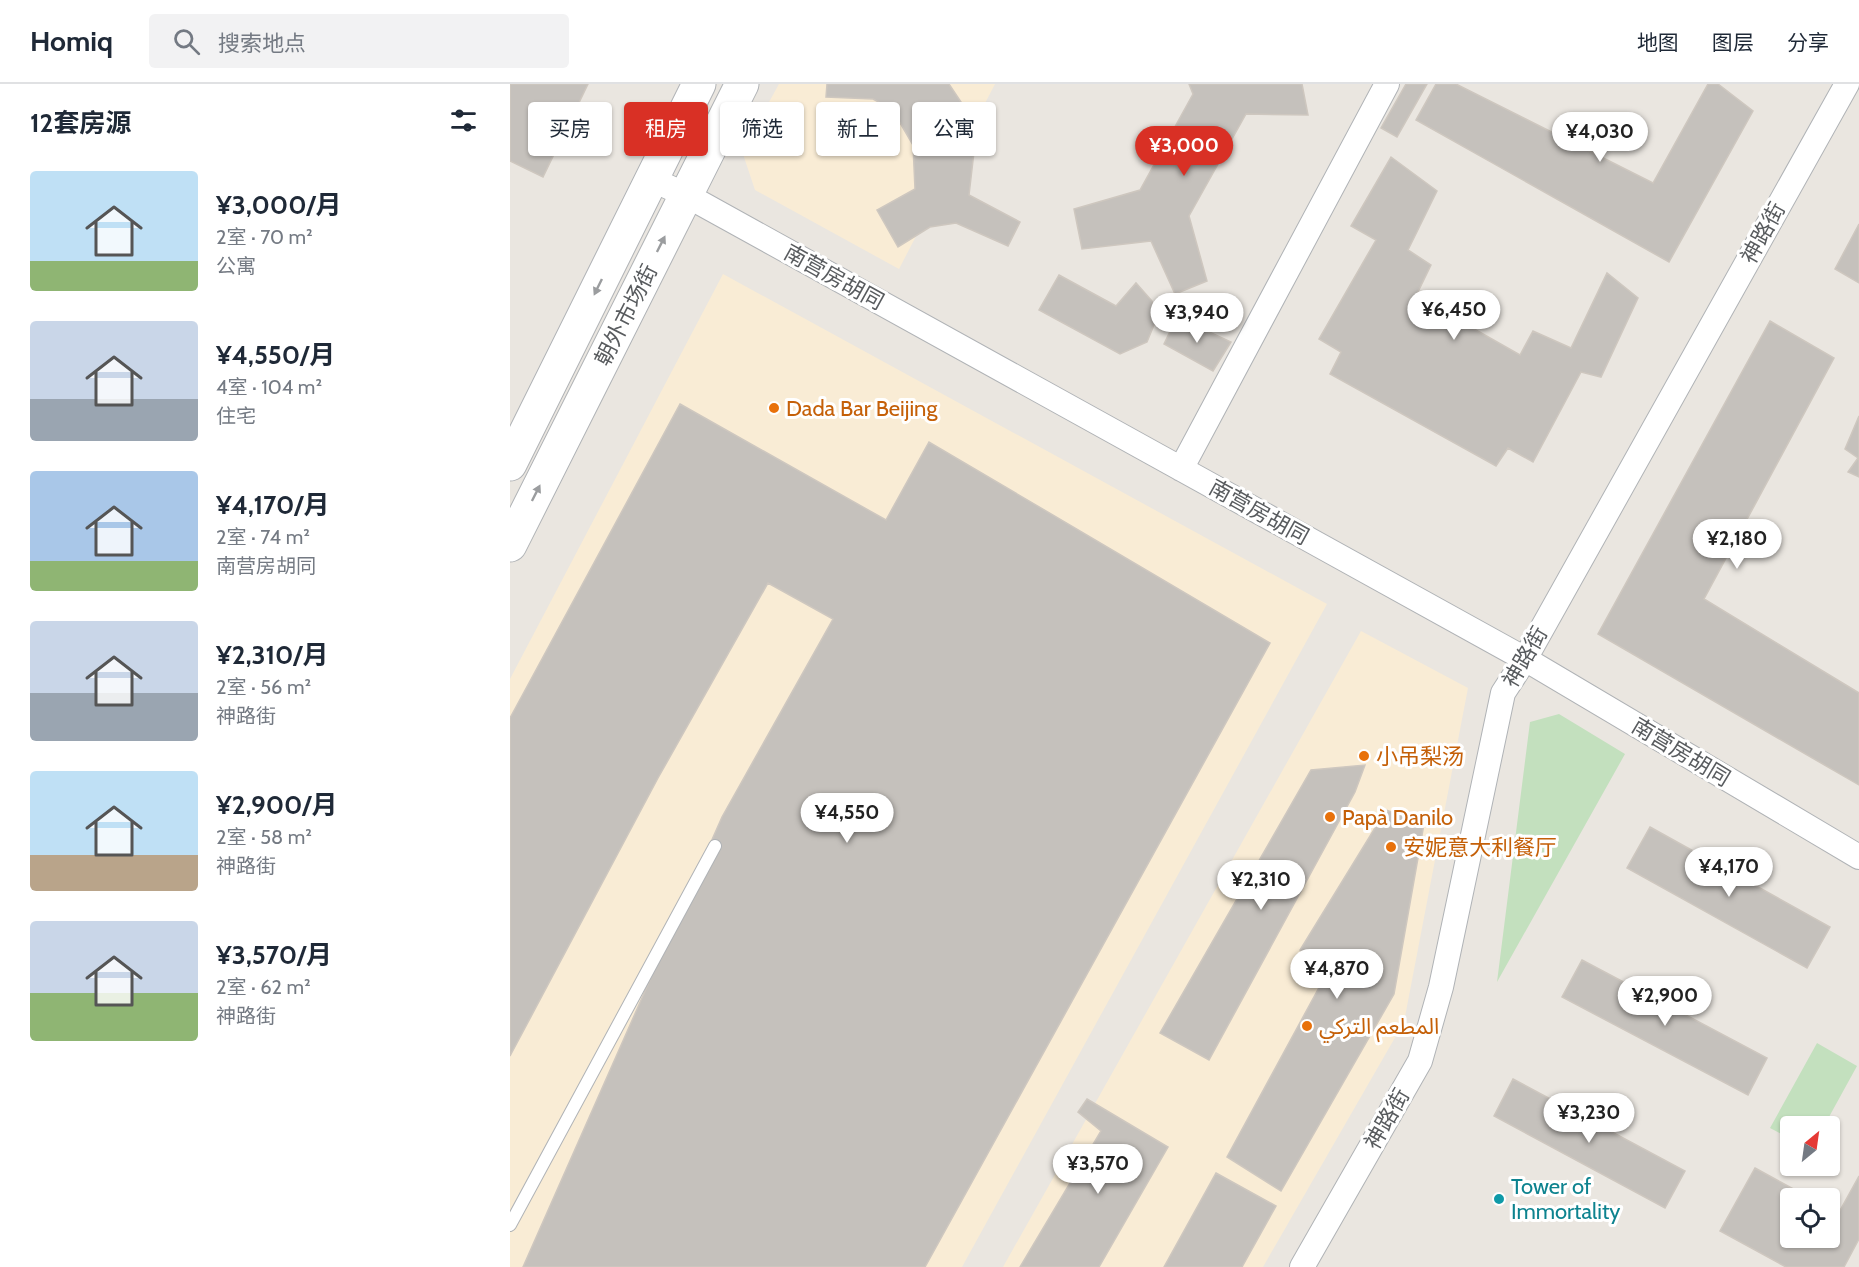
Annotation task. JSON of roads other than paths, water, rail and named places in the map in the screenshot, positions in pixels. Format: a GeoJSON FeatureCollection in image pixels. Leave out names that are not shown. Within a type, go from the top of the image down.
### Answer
{"type":"FeatureCollection","features":[{"type":"Feature","properties":{"kind":"main road","name":"朝外市场街"},"geometry":{"type":"LineString","coordinates":[[510,464],[699,84]]}},
{"type":"Feature","properties":{"kind":"main road","name":"朝外市场街"},"geometry":{"type":"LineString","coordinates":[[510,545],[742,84]]}},
{"type":"Feature","properties":{"kind":"street"},"geometry":{"type":"LineString","coordinates":[[1181,469],[1387,84]]}},
{"type":"Feature","properties":{"kind":"street","name":"神路街"},"geometry":{"type":"LineString","coordinates":[[1302,1267],[1420,1061],[1441,987],[1503,693],[1525,659],[1847,84]]}},
{"type":"Feature","properties":{"kind":"street","name":"南营房胡同"},"geometry":{"type":"LineString","coordinates":[[651,179],[686,195],[1525,659],[1859,857]]}},
{"type":"Feature","properties":{"kind":"lane"},"geometry":{"type":"LineString","coordinates":[[510,1225],[715,846]]}},
{"type":"Feature","properties":{"kind":"place","name":"Dada Bar Beijing"},"geometry":{"type":"Point","coordinates":[774,408]}},
{"type":"Feature","properties":{"kind":"place","name":"小吊梨汤"},"geometry":{"type":"Point","coordinates":[1364,756]}},
{"type":"Feature","properties":{"kind":"place","name":"Papà Danilo"},"geometry":{"type":"Point","coordinates":[1330,817]}},
{"type":"Feature","properties":{"kind":"place","name":"安妮意大利餐厅"},"geometry":{"type":"Point","coordinates":[1391,847]}},
{"type":"Feature","properties":{"kind":"place","name":"المطعم التركي"},"geometry":{"type":"Point","coordinates":[1307,1026]}},
{"type":"Feature","properties":{"kind":"place","name":"Tower of Immortality"},"geometry":{"type":"Point","coordinates":[1499,1199]}}]}
